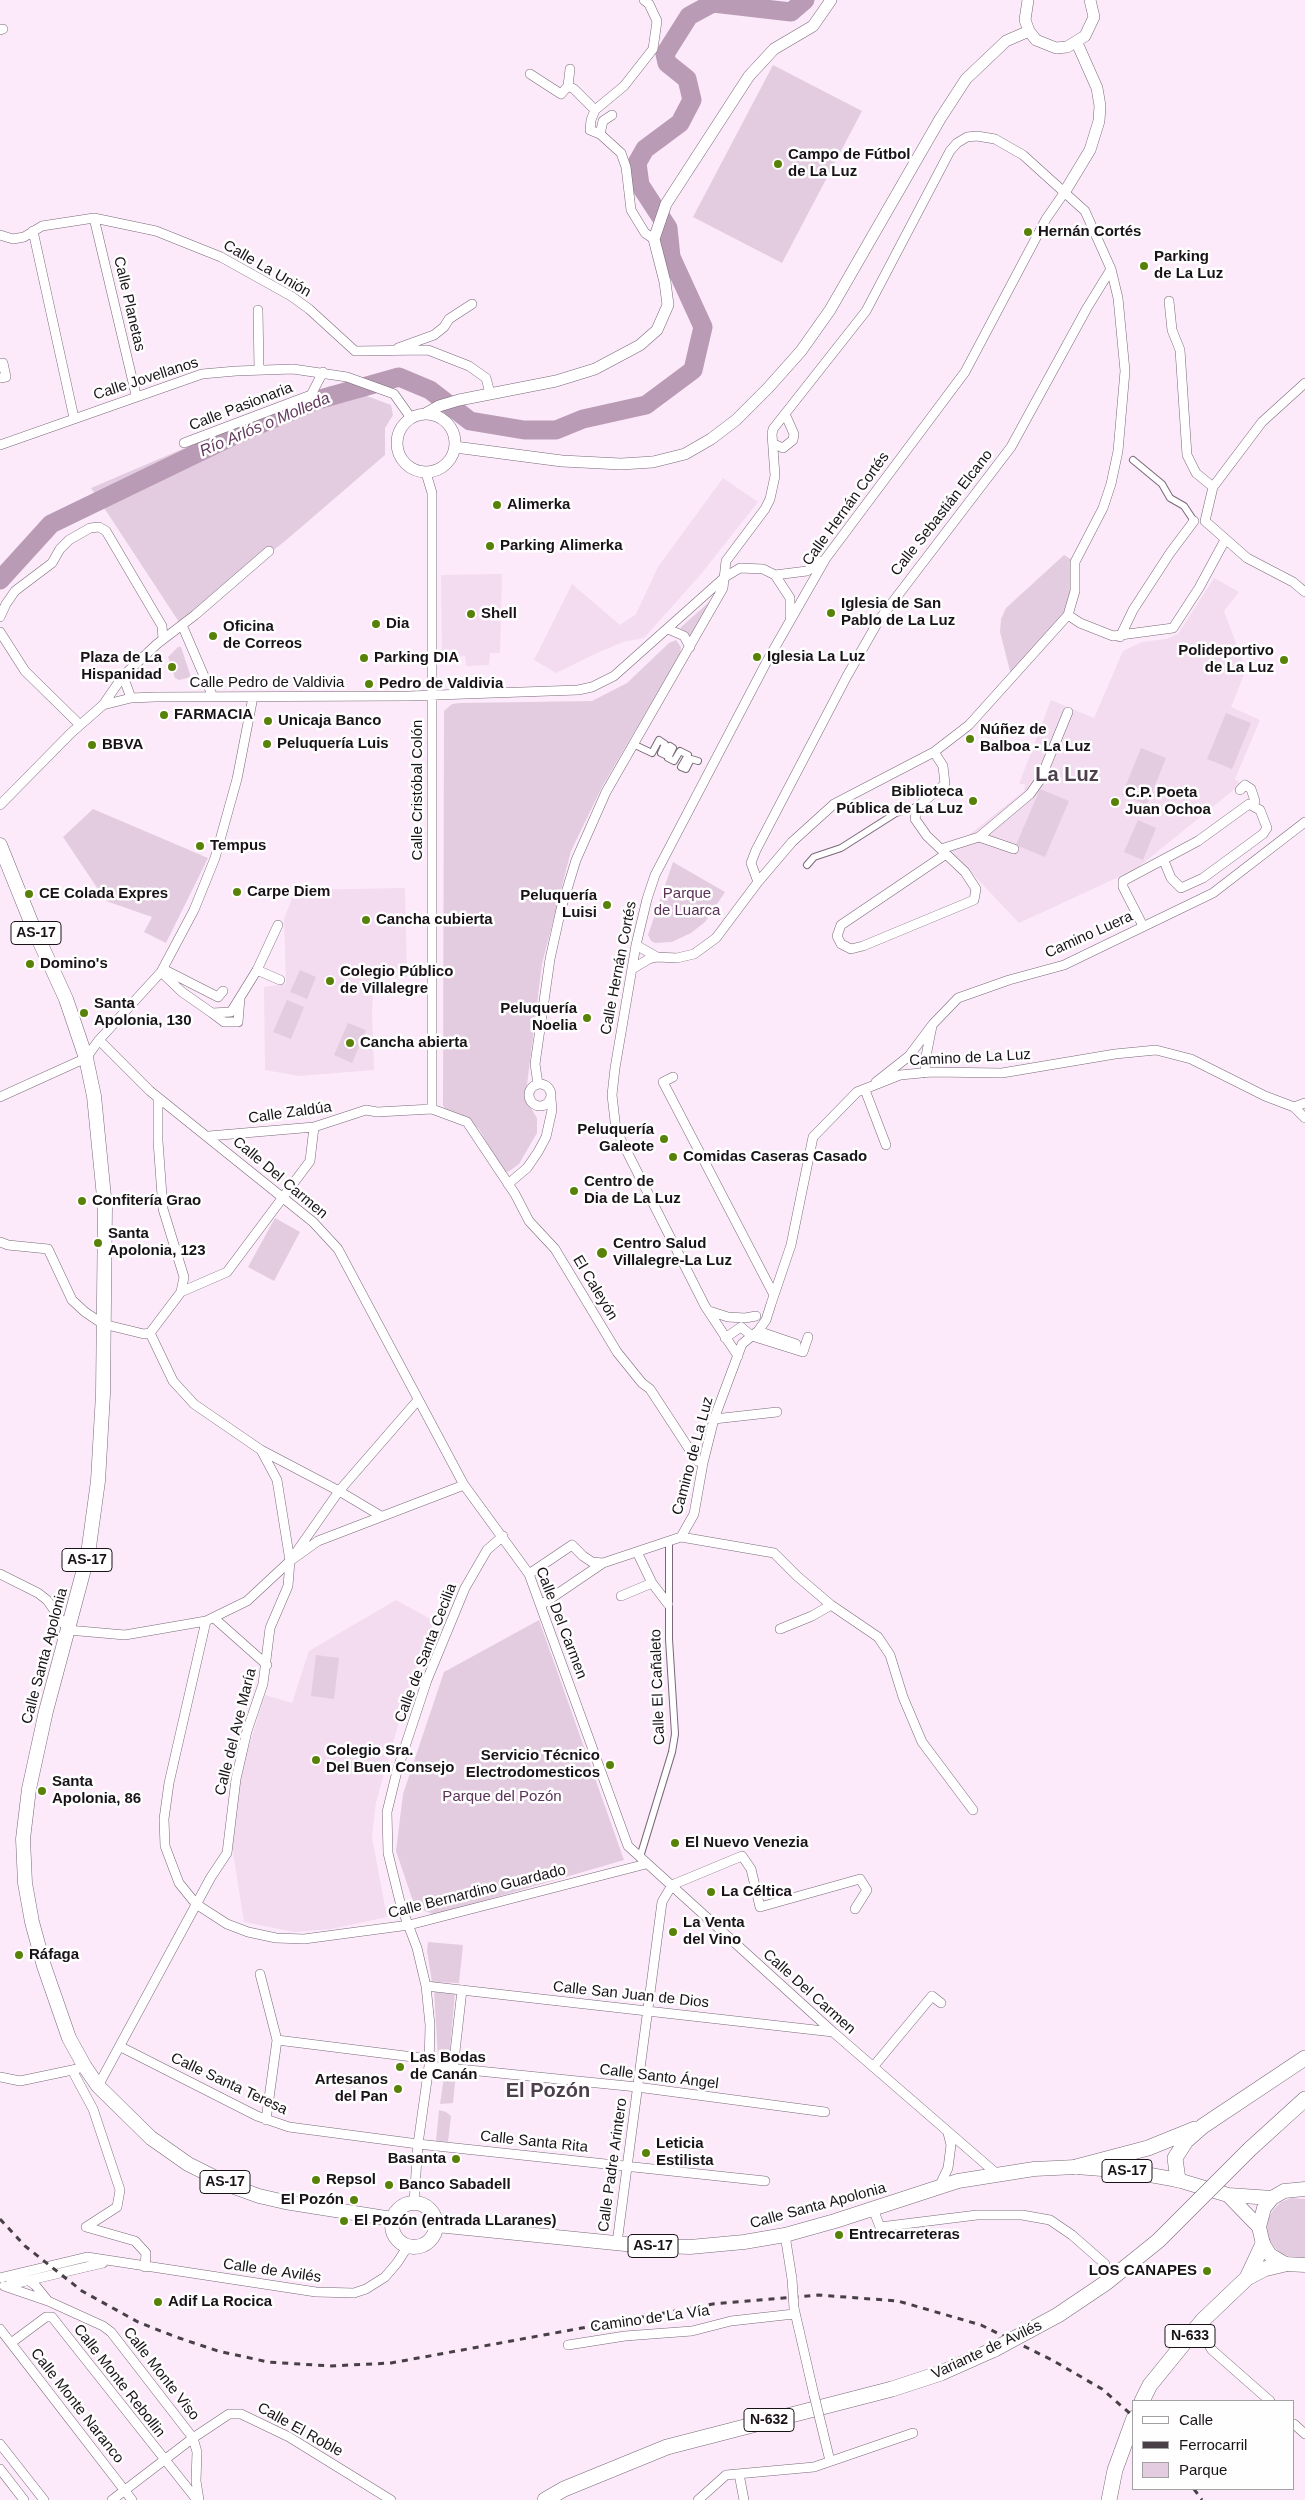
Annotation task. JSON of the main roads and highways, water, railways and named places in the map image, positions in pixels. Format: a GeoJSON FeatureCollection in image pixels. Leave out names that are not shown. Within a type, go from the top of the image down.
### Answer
{"type":"FeatureCollection","features":[{"type":"Feature","properties":{"kind":"highway"},"geometry":{"type":"LineString","coordinates":[[1178,2180],[1175,2158],[1186,2141],[1203,2126],[1305,2058]]}},
{"type":"Feature","properties":{"kind":"highway","name":"Variante de Avilés"},"geometry":{"type":"LineString","coordinates":[[545,2500],[564,2489],[667,2446],[892,2389],[942,2373],[995,2349],[1058,2315],[1107,2282],[1158,2241],[1250,2149],[1305,2099]]}},
{"type":"Feature","properties":{"kind":"highway"},"geometry":{"type":"LineString","coordinates":[[1076,2167],[1148,2148],[1203,2126]]}},
{"type":"Feature","properties":{"kind":"highway","name":"N-633"},"geometry":{"type":"LineString","coordinates":[[1247,2278],[1263,2244]]}},
{"type":"Feature","properties":{"kind":"highway","name":"N-633"},"geometry":{"type":"LineString","coordinates":[[1142,2400],[1150,2385],[1202,2322],[1247,2278],[1264,2269],[1285,2264]]}},
{"type":"Feature","properties":{"kind":"highway"},"geometry":{"type":"LineString","coordinates":[[1109,2500],[1115,2470],[1132,2423]]}},
{"type":"Feature","properties":{"kind":"main road","name":"Calle Santa Apolonia"},"geometry":{"type":"LineString","coordinates":[[0,845],[33,926],[66,998],[86,1058],[94,1096],[105,1206],[98,1481],[88,1554],[46,1711],[29,1789],[24,1838],[25,1883],[32,1922],[44,1966],[78,2068],[151,2138],[188,2164],[234,2187],[285,2202],[392,2219]]}},
{"type":"Feature","properties":{"kind":"main road","name":"Calle Santa Apolonia"},"geometry":{"type":"LineString","coordinates":[[437,2225],[617,2243],[690,2247],[744,2242],[785,2235],[873,2209],[939,2186],[996,2174],[1076,2167]]}},
{"type":"Feature","properties":{"kind":"main road","name":"AS-17"},"geometry":{"type":"LineString","coordinates":[[1076,2167],[1128,2171],[1178,2180],[1228,2195],[1272,2198],[1292,2189],[1305,2189]]}},
{"type":"Feature","properties":{"kind":"main road","name":"AS-17"},"geometry":{"type":"LineString","coordinates":[[1228,2195],[1259,2227]]}},
{"type":"Feature","properties":{"kind":"main road"},"geometry":{"type":"LineString","coordinates":[[1272,2198],[1264,2208],[1259,2227],[1263,2244],[1270,2255],[1285,2264],[1305,2265]]}},
{"type":"Feature","properties":{"kind":"main road"},"geometry":{"type":"LineString","coordinates":[[414,2202],[428,2207],[433,2212],[437,2225],[435,2233],[425,2244],[418,2247],[408,2246],[398,2240],[394,2234],[392,2219],[398,2209],[414,2202]]}},
{"type":"Feature","properties":{"kind":"waterway","name":"Río Arlós o Molleda"},"geometry":{"type":"LineString","coordinates":[[0,580],[51,524],[237,434],[317,400],[399,377],[430,390],[470,421],[524,430],[556,430],[583,419],[646,405],[693,370],[703,327],[671,257],[668,228],[640,185],[637,163],[645,149],[680,123],[692,100],[687,79],[667,63],[665,54],[689,16],[713,3],[791,12],[805,0]]}},
{"type":"Feature","properties":{"kind":"railway"},"geometry":{"type":"LineString","coordinates":[[0,2219],[25,2246],[82,2291],[138,2322],[218,2351],[268,2362],[330,2366],[391,2363],[713,2304],[818,2295],[898,2301],[981,2325],[1052,2360],[1102,2389],[1132,2415]]}},
{"type":"Feature","properties":{"kind":"railway"},"geometry":{"type":"LineString","coordinates":[[1195,2490],[1202,2500]]}},
{"type":"Feature","properties":{"kind":"place","name":"Campo de Fútbol de La Luz"},"geometry":{"type":"Point","coordinates":[778,164]}},
{"type":"Feature","properties":{"kind":"place","name":"Hernán Cortés"},"geometry":{"type":"Point","coordinates":[1028,232]}},
{"type":"Feature","properties":{"kind":"place","name":"Parking de La Luz"},"geometry":{"type":"Point","coordinates":[1144,266]}},
{"type":"Feature","properties":{"kind":"place","name":"Alimerka"},"geometry":{"type":"Point","coordinates":[497,505]}},
{"type":"Feature","properties":{"kind":"place","name":"Parking Alimerka"},"geometry":{"type":"Point","coordinates":[490,546]}},
{"type":"Feature","properties":{"kind":"place","name":"Iglesia de San Pablo de La Luz"},"geometry":{"type":"Point","coordinates":[831,613]}},
{"type":"Feature","properties":{"kind":"place","name":"Shell"},"geometry":{"type":"Point","coordinates":[471,614]}},
{"type":"Feature","properties":{"kind":"place","name":"Dia"},"geometry":{"type":"Point","coordinates":[376,624]}},
{"type":"Feature","properties":{"kind":"place","name":"Oficina de Correos"},"geometry":{"type":"Point","coordinates":[213,636]}},
{"type":"Feature","properties":{"kind":"place","name":"Iglesia La Luz"},"geometry":{"type":"Point","coordinates":[757,657]}},
{"type":"Feature","properties":{"kind":"place","name":"Parking DIA"},"geometry":{"type":"Point","coordinates":[364,658]}},
{"type":"Feature","properties":{"kind":"place","name":"Polideportivo de La Luz"},"geometry":{"type":"Point","coordinates":[1284,660]}},
{"type":"Feature","properties":{"kind":"place","name":"Plaza de La Hispanidad"},"geometry":{"type":"Point","coordinates":[172,667]}},
{"type":"Feature","properties":{"kind":"place","name":"Pedro de Valdivia"},"geometry":{"type":"Point","coordinates":[369,684]}},
{"type":"Feature","properties":{"kind":"place","name":"FARMACIA"},"geometry":{"type":"Point","coordinates":[164,715]}},
{"type":"Feature","properties":{"kind":"place","name":"Unicaja Banco"},"geometry":{"type":"Point","coordinates":[268,721]}},
{"type":"Feature","properties":{"kind":"place","name":"Núñez de Balboa - La Luz"},"geometry":{"type":"Point","coordinates":[970,739]}},
{"type":"Feature","properties":{"kind":"place","name":"Peluquería Luis"},"geometry":{"type":"Point","coordinates":[267,744]}},
{"type":"Feature","properties":{"kind":"place","name":"BBVA"},"geometry":{"type":"Point","coordinates":[92,745]}},
{"type":"Feature","properties":{"kind":"place","name":"Biblioteca Pública de La Luz"},"geometry":{"type":"Point","coordinates":[973,801]}},
{"type":"Feature","properties":{"kind":"place","name":"C.P. Poeta Juan Ochoa"},"geometry":{"type":"Point","coordinates":[1115,802]}},
{"type":"Feature","properties":{"kind":"place","name":"Tempus"},"geometry":{"type":"Point","coordinates":[200,846]}},
{"type":"Feature","properties":{"kind":"place","name":"Carpe Diem"},"geometry":{"type":"Point","coordinates":[237,892]}},
{"type":"Feature","properties":{"kind":"place","name":"CE Colada Expres"},"geometry":{"type":"Point","coordinates":[29,894]}},
{"type":"Feature","properties":{"kind":"place","name":"Peluquería Luisi"},"geometry":{"type":"Point","coordinates":[607,905]}},
{"type":"Feature","properties":{"kind":"place","name":"Cancha cubierta"},"geometry":{"type":"Point","coordinates":[366,920]}},
{"type":"Feature","properties":{"kind":"place","name":"Domino's"},"geometry":{"type":"Point","coordinates":[30,964]}},
{"type":"Feature","properties":{"kind":"place","name":"Colegio Público de Villalegre"},"geometry":{"type":"Point","coordinates":[330,981]}},
{"type":"Feature","properties":{"kind":"place","name":"Santa Apolonia, 130"},"geometry":{"type":"Point","coordinates":[84,1013]}},
{"type":"Feature","properties":{"kind":"place","name":"Peluquería Noelia"},"geometry":{"type":"Point","coordinates":[587,1018]}},
{"type":"Feature","properties":{"kind":"place","name":"Cancha abierta"},"geometry":{"type":"Point","coordinates":[350,1043]}},
{"type":"Feature","properties":{"kind":"place","name":"Peluquería Galeote"},"geometry":{"type":"Point","coordinates":[664,1139]}},
{"type":"Feature","properties":{"kind":"place","name":"Comidas Caseras Casado"},"geometry":{"type":"Point","coordinates":[673,1157]}},
{"type":"Feature","properties":{"kind":"place","name":"Centro de Dia de La Luz"},"geometry":{"type":"Point","coordinates":[574,1191]}},
{"type":"Feature","properties":{"kind":"place","name":"Confitería Grao"},"geometry":{"type":"Point","coordinates":[82,1201]}},
{"type":"Feature","properties":{"kind":"place","name":"Santa Apolonia, 123"},"geometry":{"type":"Point","coordinates":[98,1243]}},
{"type":"Feature","properties":{"kind":"place","name":"Centro Salud Villalegre-La Luz"},"geometry":{"type":"Point","coordinates":[602,1253]}},
{"type":"Feature","properties":{"kind":"place","name":"Colegio Sra. Del Buen Consejo"},"geometry":{"type":"Point","coordinates":[316,1760]}},
{"type":"Feature","properties":{"kind":"place","name":"Servicio Técnico Electrodomesticos"},"geometry":{"type":"Point","coordinates":[610,1765]}},
{"type":"Feature","properties":{"kind":"place","name":"Santa Apolonia, 86"},"geometry":{"type":"Point","coordinates":[42,1791]}},
{"type":"Feature","properties":{"kind":"place","name":"El Nuevo Venezia"},"geometry":{"type":"Point","coordinates":[675,1843]}},
{"type":"Feature","properties":{"kind":"place","name":"La Céltica"},"geometry":{"type":"Point","coordinates":[711,1892]}},
{"type":"Feature","properties":{"kind":"place","name":"La Venta del Vino"},"geometry":{"type":"Point","coordinates":[673,1932]}},
{"type":"Feature","properties":{"kind":"place","name":"Ráfaga"},"geometry":{"type":"Point","coordinates":[19,1955]}},
{"type":"Feature","properties":{"kind":"place","name":"Las Bodas de Canán"},"geometry":{"type":"Point","coordinates":[400,2067]}},
{"type":"Feature","properties":{"kind":"place","name":"Artesanos del Pan"},"geometry":{"type":"Point","coordinates":[398,2089]}},
{"type":"Feature","properties":{"kind":"place","name":"Leticia Estilista"},"geometry":{"type":"Point","coordinates":[646,2153]}},
{"type":"Feature","properties":{"kind":"place","name":"Basanta"},"geometry":{"type":"Point","coordinates":[456,2159]}},
{"type":"Feature","properties":{"kind":"place","name":"Repsol"},"geometry":{"type":"Point","coordinates":[316,2180]}},
{"type":"Feature","properties":{"kind":"place","name":"Banco Sabadell"},"geometry":{"type":"Point","coordinates":[389,2185]}},
{"type":"Feature","properties":{"kind":"place","name":"El Pozón"},"geometry":{"type":"Point","coordinates":[354,2200]}},
{"type":"Feature","properties":{"kind":"place","name":"El Pozón (entrada LLaranes)"},"geometry":{"type":"Point","coordinates":[344,2221]}},
{"type":"Feature","properties":{"kind":"place","name":"Entrecarreteras"},"geometry":{"type":"Point","coordinates":[839,2235]}},
{"type":"Feature","properties":{"kind":"place","name":"LOS CANAPES"},"geometry":{"type":"Point","coordinates":[1207,2271]}},
{"type":"Feature","properties":{"kind":"place","name":"Adif La Rocica"},"geometry":{"type":"Point","coordinates":[158,2302]}},
{"type":"Feature","properties":{"kind":"district","name":"La Luz"},"geometry":{"type":"Point","coordinates":[1067,775]}},
{"type":"Feature","properties":{"kind":"district","name":"El Pozón"},"geometry":{"type":"Point","coordinates":[548,2091]}},
{"type":"Feature","properties":{"kind":"park label","name":"Parque de Luarca"},"geometry":{"type":"Point","coordinates":[687,902]}},
{"type":"Feature","properties":{"kind":"park label","name":"Parque del Pozón"},"geometry":{"type":"Point","coordinates":[502,1797]}}]}
